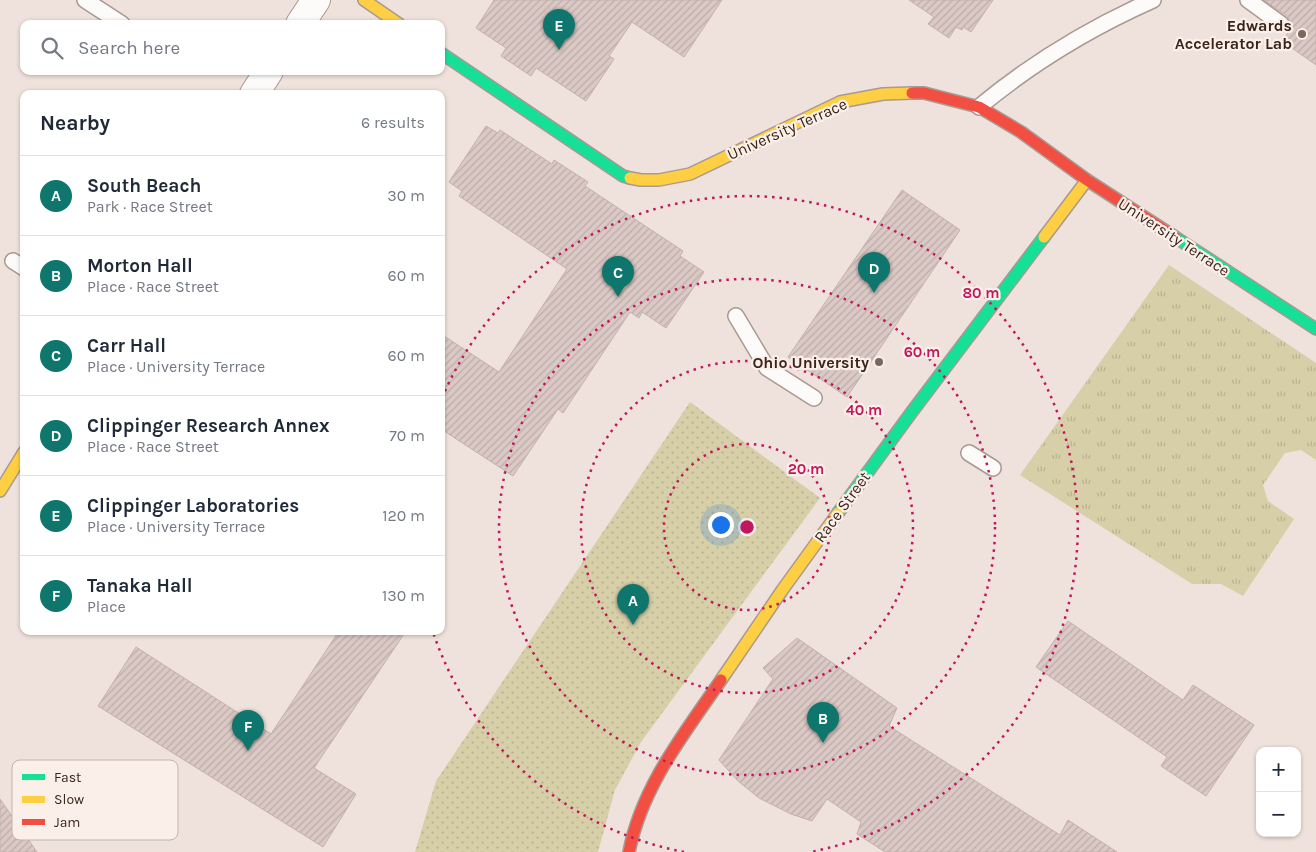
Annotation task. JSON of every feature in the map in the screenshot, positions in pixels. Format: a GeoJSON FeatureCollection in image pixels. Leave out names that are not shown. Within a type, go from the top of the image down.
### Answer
{"type":"FeatureCollection","features":[{"type":"Feature","properties":{"kind":"street"},"geometry":{"type":"LineString","coordinates":[[303,20],[316,0]]}},
{"type":"Feature","properties":{"kind":"street"},"geometry":{"type":"LineString","coordinates":[[364,0],[393,20]]}},
{"type":"Feature","properties":{"kind":"street","name":"University Terrace"},"geometry":{"type":"LineString","coordinates":[[445,56],[623,176],[641,180],[659,180],[690,174],[840,102],[883,94],[924,93],[979,107],[1021,132],[1087,180],[1316,330]]}},
{"type":"Feature","properties":{"kind":"street"},"geometry":{"type":"LineString","coordinates":[[257,90],[266,75]]}},
{"type":"Feature","properties":{"kind":"street","name":"Race Street"},"geometry":{"type":"LineString","coordinates":[[629,852],[637,818],[651,784],[669,755],[783,589],[905,421],[1087,180]]}},
{"type":"Feature","properties":{"kind":"street"},"geometry":{"type":"LineString","coordinates":[[0,491],[20,458]]}},
{"type":"Feature","properties":{"kind":"lane"},"geometry":{"type":"LineString","coordinates":[[85,0],[116,20]]}},
{"type":"Feature","properties":{"kind":"lane"},"geometry":{"type":"LineString","coordinates":[[979,107],[1034,64],[1092,30],[1153,0]]}},
{"type":"Feature","properties":{"kind":"lane"},"geometry":{"type":"LineString","coordinates":[[1248,0],[1281,24]]}},
{"type":"Feature","properties":{"kind":"lane"},"geometry":{"type":"LineString","coordinates":[[736,316],[767,368],[814,398]]}},
{"type":"Feature","properties":{"kind":"lane"},"geometry":{"type":"LineString","coordinates":[[969,453],[992,468]]}},
{"type":"Feature","properties":{"kind":"green space"},"geometry":{"type":"Polygon","coordinates":[[[1169,265],[1316,363],[1316,460],[1301,450],[1285,453],[1263,485],[1268,501],[1294,519],[1243,596],[1221,584],[1192,584],[1020,475],[1169,265]]]}},
{"type":"Feature","properties":{"kind":"green space"},"geometry":{"type":"Polygon","coordinates":[[[690,402],[820,498],[641,742],[615,790],[598,852],[415,852],[436,781],[690,402]]]}},
{"type":"Feature","properties":{"kind":"building"},"geometry":{"type":"Polygon","coordinates":[[[494,0],[722,0],[684,57],[632,22],[609,56],[614,59],[586,101],[536,68],[531,76],[501,56],[506,48],[476,28],[494,0]]]}},
{"type":"Feature","properties":{"kind":"building"},"geometry":{"type":"Polygon","coordinates":[[[909,0],[993,0],[971,32],[963,27],[962,30],[956,27],[949,38],[928,24],[934,17],[909,0]]]}},
{"type":"Feature","properties":{"kind":"building","name":"Edwards Accelerator Lab"},"geometry":{"type":"Polygon","coordinates":[[[1264,0],[1316,0],[1316,65],[1282,41],[1293,26],[1287,16],[1264,0]]]}},
{"type":"Feature","properties":{"kind":"building"},"geometry":{"type":"Polygon","coordinates":[[[486,126],[498,133],[500,130],[552,164],[554,160],[588,182],[585,186],[683,251],[680,256],[704,272],[666,328],[642,312],[639,318],[630,312],[563,413],[558,409],[513,476],[445,432],[445,337],[499,372],[567,269],[459,196],[462,191],[449,182],[486,126]]]}},
{"type":"Feature","properties":{"kind":"building"},"geometry":{"type":"Polygon","coordinates":[[[902,190],[960,230],[847,397],[788,357],[902,190]]]}},
{"type":"Feature","properties":{"kind":"building"},"geometry":{"type":"Polygon","coordinates":[[[1068,621],[1183,700],[1193,685],[1254,725],[1206,796],[1161,766],[1167,757],[1036,667],[1068,621]]]}},
{"type":"Feature","properties":{"kind":"building"},"geometry":{"type":"Polygon","coordinates":[[[336,635],[403,635],[314,768],[356,794],[323,847],[98,706],[136,647],[271,734],[336,635]]]}},
{"type":"Feature","properties":{"kind":"building"},"geometry":{"type":"Polygon","coordinates":[[[797,638],[897,708],[889,726],[1060,835],[1068,820],[1117,852],[885,852],[857,834],[861,822],[827,799],[812,821],[791,814],[759,798],[738,781],[719,760],[773,679],[763,668],[797,638]]]}},
{"type":"Feature","properties":{"kind":"building"},"geometry":{"type":"Polygon","coordinates":[[[0,799],[12,816],[12,840],[29,840],[37,852],[0,852],[0,799]]]}},
{"type":"Feature","properties":{"kind":"traffic: fast"},"geometry":{"type":"LineString","coordinates":[[445,56],[623,176],[630,178]]}},
{"type":"Feature","properties":{"kind":"traffic: fast"},"geometry":{"type":"LineString","coordinates":[[838,513],[1044,237]]}},
{"type":"Feature","properties":{"kind":"traffic: fast"},"geometry":{"type":"LineString","coordinates":[[1175,237],[1316,329]]}},
{"type":"Feature","properties":{"kind":"traffic: slow"},"geometry":{"type":"LineString","coordinates":[[364,0],[393,20]]}},
{"type":"Feature","properties":{"kind":"traffic: slow"},"geometry":{"type":"LineString","coordinates":[[630,178],[659,180],[690,174],[840,102],[883,94],[912,93]]}},
{"type":"Feature","properties":{"kind":"traffic: slow"},"geometry":{"type":"LineString","coordinates":[[1044,237],[1087,180]]}},
{"type":"Feature","properties":{"kind":"traffic: slow"},"geometry":{"type":"LineString","coordinates":[[0,491],[20,458]]}},
{"type":"Feature","properties":{"kind":"traffic: slow"},"geometry":{"type":"LineString","coordinates":[[721,680],[838,513]]}},
{"type":"Feature","properties":{"kind":"traffic: jam"},"geometry":{"type":"LineString","coordinates":[[912,93],[924,93],[979,107],[1021,132],[1087,180],[1175,237]]}},
{"type":"Feature","properties":{"kind":"traffic: jam"},"geometry":{"type":"LineString","coordinates":[[629,852],[635,828],[654,783],[679,741],[721,680]]}},
{"type":"Feature","properties":{"kind":"place","name":"Edwards Accelerator Lab"},"geometry":{"type":"Point","coordinates":[1302,34]}},
{"type":"Feature","properties":{"kind":"place","name":"Clippinger Laboratories"},"geometry":{"type":"Point","coordinates":[559,50]}},
{"type":"Feature","properties":{"kind":"place","name":"Clippinger Research Annex"},"geometry":{"type":"Point","coordinates":[874,293]}},
{"type":"Feature","properties":{"kind":"place","name":"Carr Hall"},"geometry":{"type":"Point","coordinates":[618,297]}},
{"type":"Feature","properties":{"kind":"place","name":"Ohio University"},"geometry":{"type":"Point","coordinates":[879,362]}},
{"type":"Feature","properties":{"kind":"place","name":"South Beach"},"geometry":{"type":"Point","coordinates":[633,625]}},
{"type":"Feature","properties":{"kind":"place","name":"Morton Hall"},"geometry":{"type":"Point","coordinates":[823,743]}},
{"type":"Feature","properties":{"kind":"place","name":"Tanaka Hall"},"geometry":{"type":"Point","coordinates":[248,751]}}]}
